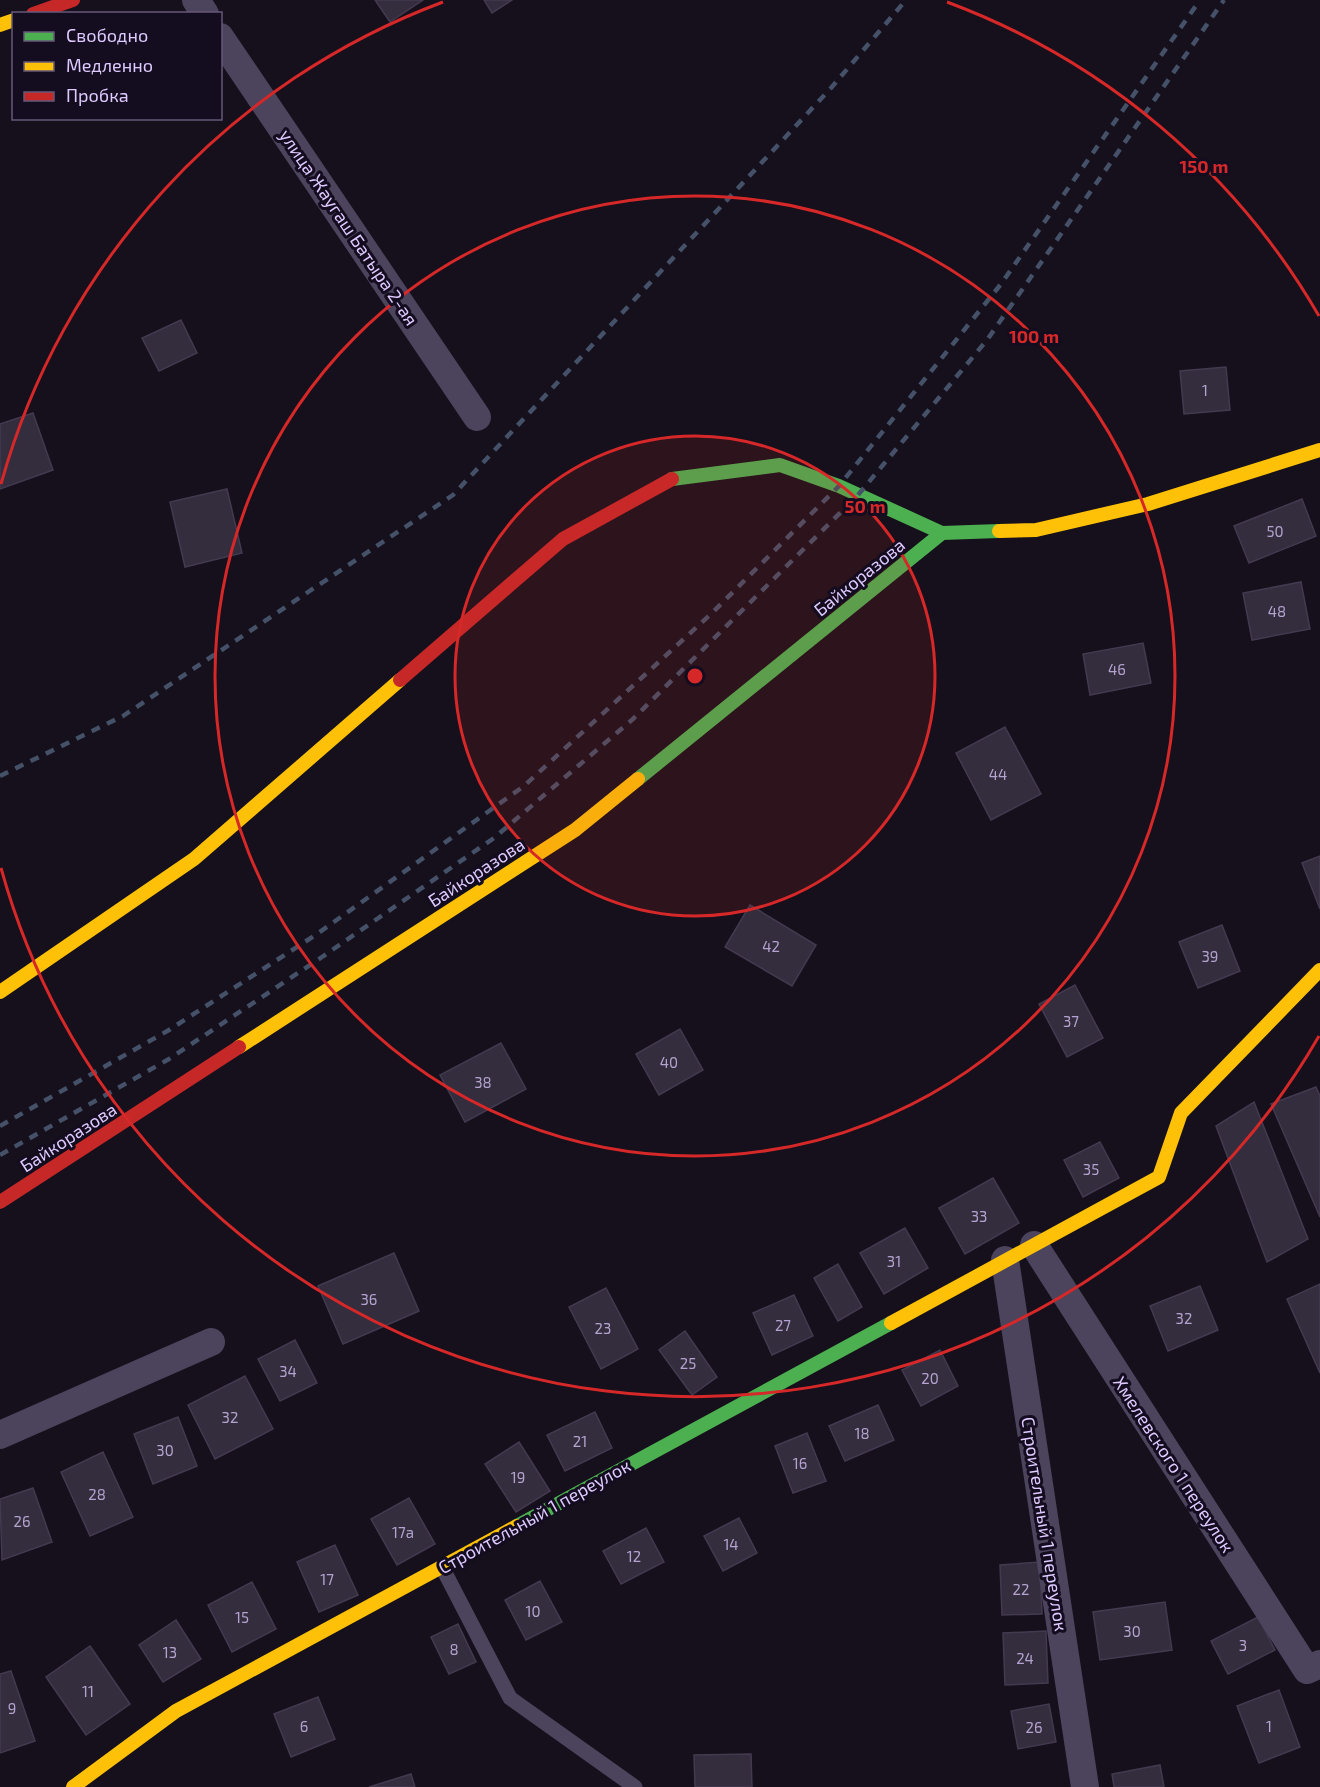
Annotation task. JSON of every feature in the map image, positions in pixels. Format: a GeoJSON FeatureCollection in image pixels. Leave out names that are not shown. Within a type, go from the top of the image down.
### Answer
{"type":"FeatureCollection","features":[{"type":"Feature","properties":{"kind":"street"},"geometry":{"type":"LineString","coordinates":[[39,12],[73,0]]}},
{"type":"Feature","properties":{"kind":"street","name":"улица Жаугаш Батыра 2-ая"},"geometry":{"type":"LineString","coordinates":[[222,40],[477,417]]}},
{"type":"Feature","properties":{"kind":"street","name":"Байкоразова"},"geometry":{"type":"LineString","coordinates":[[0,992],[194,859],[563,539],[669,479],[780,465],[839,486],[942,533],[1036,530],[1148,504],[1300,454],[1320,450]]}},
{"type":"Feature","properties":{"kind":"street","name":"Байкоразова"},"geometry":{"type":"LineString","coordinates":[[0,1202],[575,830],[942,533]]}},
{"type":"Feature","properties":{"kind":"street","name":"Строительный 1 переулок"},"geometry":{"type":"LineString","coordinates":[[73,1787],[176,1711],[1159,1178],[1181,1113],[1320,970]]}},
{"type":"Feature","properties":{"kind":"street","name":"Хмелевского 1 переулок"},"geometry":{"type":"LineString","coordinates":[[1034,1245],[1307,1670],[1320,1664]]}},
{"type":"Feature","properties":{"kind":"street","name":"Строительный 1 переулок"},"geometry":{"type":"LineString","coordinates":[[1005,1260],[1085,1787]]}},
{"type":"Feature","properties":{"kind":"street"},"geometry":{"type":"LineString","coordinates":[[0,1435],[211,1342]]}},
{"type":"Feature","properties":{"kind":"lane"},"geometry":{"type":"LineString","coordinates":[[442,1567],[510,1698],[635,1787]]}},
{"type":"Feature","properties":{"kind":"building"},"geometry":{"type":"Polygon","coordinates":[[[375,0],[423,0],[390,22],[375,0]]]}},
{"type":"Feature","properties":{"kind":"building"},"geometry":{"type":"Polygon","coordinates":[[[484,0],[512,0],[492,13],[484,0]]]}},
{"type":"Feature","properties":{"kind":"building"},"geometry":{"type":"Polygon","coordinates":[[[181,320],[197,353],[159,371],[142,338],[181,320]]]}},
{"type":"Feature","properties":{"kind":"building"},"geometry":{"type":"Polygon","coordinates":[[[1226,367],[1230,410],[1184,414],[1180,371],[1226,367]]]}},
{"type":"Feature","properties":{"kind":"building"},"geometry":{"type":"Polygon","coordinates":[[[33,413],[53,470],[0,489],[0,424],[33,413]]]}},
{"type":"Feature","properties":{"kind":"building"},"geometry":{"type":"Polygon","coordinates":[[[227,489],[242,553],[185,567],[170,502],[227,489]]]}},
{"type":"Feature","properties":{"kind":"building"},"geometry":{"type":"Polygon","coordinates":[[[1302,499],[1316,536],[1249,563],[1234,526],[1302,499]]]}},
{"type":"Feature","properties":{"kind":"building"},"geometry":{"type":"Polygon","coordinates":[[[1301,582],[1310,629],[1252,640],[1243,593],[1301,582]]]}},
{"type":"Feature","properties":{"kind":"building"},"geometry":{"type":"Polygon","coordinates":[[[1143,643],[1151,683],[1090,695],[1083,654],[1143,643]]]}},
{"type":"Feature","properties":{"kind":"building"},"geometry":{"type":"Polygon","coordinates":[[[1005,727],[1041,794],[991,820],[956,753],[1005,727]]]}},
{"type":"Feature","properties":{"kind":"building"},"geometry":{"type":"Polygon","coordinates":[[[1320,856],[1320,909],[1302,863],[1320,856]]]}},
{"type":"Feature","properties":{"kind":"building"},"geometry":{"type":"Polygon","coordinates":[[[750,905],[816,945],[792,986],[725,947],[750,905]]]}},
{"type":"Feature","properties":{"kind":"building"},"geometry":{"type":"Polygon","coordinates":[[[1222,925],[1240,971],[1198,988],[1179,942],[1222,925]]]}},
{"type":"Feature","properties":{"kind":"building"},"geometry":{"type":"Polygon","coordinates":[[[1075,985],[1103,1038],[1067,1057],[1039,1004],[1075,985]]]}},
{"type":"Feature","properties":{"kind":"building"},"geometry":{"type":"Polygon","coordinates":[[[680,1029],[703,1070],[659,1095],[636,1054],[680,1029]]]}},
{"type":"Feature","properties":{"kind":"building"},"geometry":{"type":"Polygon","coordinates":[[[501,1043],[526,1089],[465,1122],[440,1075],[501,1043]]]}},
{"type":"Feature","properties":{"kind":"building"},"geometry":{"type":"Polygon","coordinates":[[[1316,1087],[1320,1096],[1320,1217],[1271,1104],[1316,1087]]]}},
{"type":"Feature","properties":{"kind":"building"},"geometry":{"type":"Polygon","coordinates":[[[1254,1102],[1308,1239],[1267,1262],[1216,1126],[1254,1102]]]}},
{"type":"Feature","properties":{"kind":"building"},"geometry":{"type":"Polygon","coordinates":[[[1100,1142],[1119,1178],[1083,1197],[1064,1160],[1100,1142]]]}},
{"type":"Feature","properties":{"kind":"building"},"geometry":{"type":"Polygon","coordinates":[[[993,1178],[1019,1223],[965,1254],[939,1208],[993,1178]]]}},
{"type":"Feature","properties":{"kind":"building"},"geometry":{"type":"Polygon","coordinates":[[[905,1228],[928,1268],[884,1294],[860,1253],[905,1228]]]}},
{"type":"Feature","properties":{"kind":"building"},"geometry":{"type":"Polygon","coordinates":[[[394,1253],[419,1311],[343,1344],[318,1286],[394,1253]]]}},
{"type":"Feature","properties":{"kind":"building"},"geometry":{"type":"Polygon","coordinates":[[[838,1264],[862,1307],[838,1321],[814,1278],[838,1264]]]}},
{"type":"Feature","properties":{"kind":"building"},"geometry":{"type":"Polygon","coordinates":[[[1320,1284],[1320,1373],[1287,1299],[1320,1284]]]}},
{"type":"Feature","properties":{"kind":"building"},"geometry":{"type":"Polygon","coordinates":[[[1200,1286],[1218,1330],[1168,1351],[1150,1306],[1200,1286]]]}},
{"type":"Feature","properties":{"kind":"building"},"geometry":{"type":"Polygon","coordinates":[[[606,1288],[638,1349],[601,1369],[569,1307],[606,1288]]]}},
{"type":"Feature","properties":{"kind":"building"},"geometry":{"type":"Polygon","coordinates":[[[794,1295],[813,1336],[772,1355],[753,1313],[794,1295]]]}},
{"type":"Feature","properties":{"kind":"building"},"geometry":{"type":"Polygon","coordinates":[[[685,1331],[717,1377],[692,1395],[659,1350],[685,1331]]]}},
{"type":"Feature","properties":{"kind":"building"},"geometry":{"type":"Polygon","coordinates":[[[295,1340],[317,1383],[280,1401],[258,1359],[295,1340]]]}},
{"type":"Feature","properties":{"kind":"building"},"geometry":{"type":"Polygon","coordinates":[[[940,1350],[958,1386],[921,1406],[902,1370],[940,1350]]]}},
{"type":"Feature","properties":{"kind":"building"},"geometry":{"type":"Polygon","coordinates":[[[245,1376],[273,1429],[215,1459],[188,1405],[245,1376]]]}},
{"type":"Feature","properties":{"kind":"building"},"geometry":{"type":"Polygon","coordinates":[[[878,1405],[894,1440],[845,1461],[829,1426],[878,1405]]]}},
{"type":"Feature","properties":{"kind":"building"},"geometry":{"type":"Polygon","coordinates":[[[595,1412],[612,1448],[565,1471],[547,1435],[595,1412]]]}},
{"type":"Feature","properties":{"kind":"building"},"geometry":{"type":"Polygon","coordinates":[[[178,1417],[197,1466],[153,1484],[134,1434],[178,1417]]]}},
{"type":"Feature","properties":{"kind":"building"},"geometry":{"type":"Polygon","coordinates":[[[807,1433],[826,1481],[793,1493],[775,1446],[807,1433]]]}},
{"type":"Feature","properties":{"kind":"building"},"geometry":{"type":"Polygon","coordinates":[[[519,1442],[550,1491],[516,1512],[485,1464],[519,1442]]]}},
{"type":"Feature","properties":{"kind":"building"},"geometry":{"type":"Polygon","coordinates":[[[103,1452],[133,1517],[90,1536],[61,1472],[103,1452]]]}},
{"type":"Feature","properties":{"kind":"building"},"geometry":{"type":"Polygon","coordinates":[[[33,1488],[52,1542],[2,1560],[0,1499],[33,1488]]]}},
{"type":"Feature","properties":{"kind":"building"},"geometry":{"type":"Polygon","coordinates":[[[409,1498],[435,1544],[397,1565],[371,1519],[409,1498]]]}},
{"type":"Feature","properties":{"kind":"building"},"geometry":{"type":"Polygon","coordinates":[[[739,1518],[757,1553],[723,1571],[704,1536],[739,1518]]]}},
{"type":"Feature","properties":{"kind":"building"},"geometry":{"type":"Polygon","coordinates":[[[646,1528],[664,1562],[621,1584],[603,1551],[646,1528]]]}},
{"type":"Feature","properties":{"kind":"building"},"geometry":{"type":"Polygon","coordinates":[[[335,1545],[358,1595],[319,1612],[297,1562],[335,1545]]]}},
{"type":"Feature","properties":{"kind":"building"},"geometry":{"type":"Polygon","coordinates":[[[1040,1562],[1042,1614],[1002,1615],[1000,1565],[1040,1562]]]}},
{"type":"Feature","properties":{"kind":"building"},"geometry":{"type":"Polygon","coordinates":[[[540,1581],[562,1622],[526,1640],[505,1600],[540,1581]]]}},
{"type":"Feature","properties":{"kind":"building"},"geometry":{"type":"Polygon","coordinates":[[[252,1582],[276,1629],[232,1652],[208,1605],[252,1582]]]}},
{"type":"Feature","properties":{"kind":"building"},"geometry":{"type":"Polygon","coordinates":[[[1165,1602],[1172,1650],[1100,1660],[1093,1612],[1165,1602]]]}},
{"type":"Feature","properties":{"kind":"building"},"geometry":{"type":"Polygon","coordinates":[[[1258,1617],[1275,1650],[1228,1674],[1211,1641],[1258,1617]]]}},
{"type":"Feature","properties":{"kind":"building"},"geometry":{"type":"Polygon","coordinates":[[[176,1620],[201,1659],[163,1682],[139,1645],[176,1620]]]}},
{"type":"Feature","properties":{"kind":"building"},"geometry":{"type":"Polygon","coordinates":[[[458,1624],[476,1662],[449,1674],[431,1637],[458,1624]]]}},
{"type":"Feature","properties":{"kind":"building"},"geometry":{"type":"Polygon","coordinates":[[[1046,1631],[1048,1683],[1005,1685],[1003,1633],[1046,1631]]]}},
{"type":"Feature","properties":{"kind":"building"},"geometry":{"type":"Polygon","coordinates":[[[90,1646],[130,1704],[86,1735],[46,1677],[90,1646]]]}},
{"type":"Feature","properties":{"kind":"building"},"geometry":{"type":"Polygon","coordinates":[[[11,1671],[35,1741],[0,1753],[0,1674],[11,1671]]]}},
{"type":"Feature","properties":{"kind":"building"},"geometry":{"type":"Polygon","coordinates":[[[1279,1690],[1300,1747],[1259,1763],[1237,1706],[1279,1690]]]}},
{"type":"Feature","properties":{"kind":"building"},"geometry":{"type":"Polygon","coordinates":[[[318,1697],[335,1739],[291,1757],[274,1714],[318,1697]]]}},
{"type":"Feature","properties":{"kind":"building"},"geometry":{"type":"Polygon","coordinates":[[[1049,1704],[1056,1742],[1018,1749],[1011,1711],[1049,1704]]]}},
{"type":"Feature","properties":{"kind":"building"},"geometry":{"type":"Polygon","coordinates":[[[751,1754],[752,1787],[695,1787],[694,1755],[751,1754]]]}},
{"type":"Feature","properties":{"kind":"building"},"geometry":{"type":"Polygon","coordinates":[[[1160,1765],[1164,1787],[1114,1787],[1112,1774],[1160,1765]]]}},
{"type":"Feature","properties":{"kind":"building"},"geometry":{"type":"Polygon","coordinates":[[[411,1774],[415,1787],[369,1787],[411,1774]]]}},
{"type":"Feature","properties":{"kind":"railway"},"geometry":{"type":"LineString","coordinates":[[0,776],[123,716],[453,495],[831,88],[906,0]]}},
{"type":"Feature","properties":{"kind":"railway"},"geometry":{"type":"LineString","coordinates":[[0,1126],[169,1030],[317,934],[524,786],[712,613],[839,486],[1001,284],[1200,0]]}},
{"type":"Feature","properties":{"kind":"railway"},"geometry":{"type":"LineString","coordinates":[[0,1155],[169,1059],[322,957],[494,838],[633,719],[858,495],[987,340],[1224,0]]}},
{"type":"Feature","properties":{"kind":"traffic: fast"},"geometry":{"type":"LineString","coordinates":[[672,479],[780,465],[839,486],[942,533],[999,531]]}},
{"type":"Feature","properties":{"kind":"traffic: fast"},"geometry":{"type":"LineString","coordinates":[[638,779],[942,533]]}},
{"type":"Feature","properties":{"kind":"traffic: fast"},"geometry":{"type":"LineString","coordinates":[[517,1526],[891,1323]]}},
{"type":"Feature","properties":{"kind":"traffic: slow"},"geometry":{"type":"LineString","coordinates":[[0,25],[12,21]]}},
{"type":"Feature","properties":{"kind":"traffic: slow"},"geometry":{"type":"LineString","coordinates":[[999,531],[1036,530],[1148,504],[1320,450]]}},
{"type":"Feature","properties":{"kind":"traffic: slow"},"geometry":{"type":"LineString","coordinates":[[0,992],[194,859],[400,680]]}},
{"type":"Feature","properties":{"kind":"traffic: slow"},"geometry":{"type":"LineString","coordinates":[[239,1047],[575,830],[638,779]]}},
{"type":"Feature","properties":{"kind":"traffic: slow"},"geometry":{"type":"LineString","coordinates":[[891,1323],[1159,1177],[1181,1113],[1320,970]]}},
{"type":"Feature","properties":{"kind":"traffic: slow"},"geometry":{"type":"LineString","coordinates":[[73,1787],[176,1711],[517,1526]]}},
{"type":"Feature","properties":{"kind":"traffic: jam"},"geometry":{"type":"LineString","coordinates":[[39,12],[73,0]]}},
{"type":"Feature","properties":{"kind":"traffic: jam"},"geometry":{"type":"LineString","coordinates":[[400,680],[563,539],[672,479]]}},
{"type":"Feature","properties":{"kind":"traffic: jam"},"geometry":{"type":"LineString","coordinates":[[0,1202],[239,1047]]}}]}
